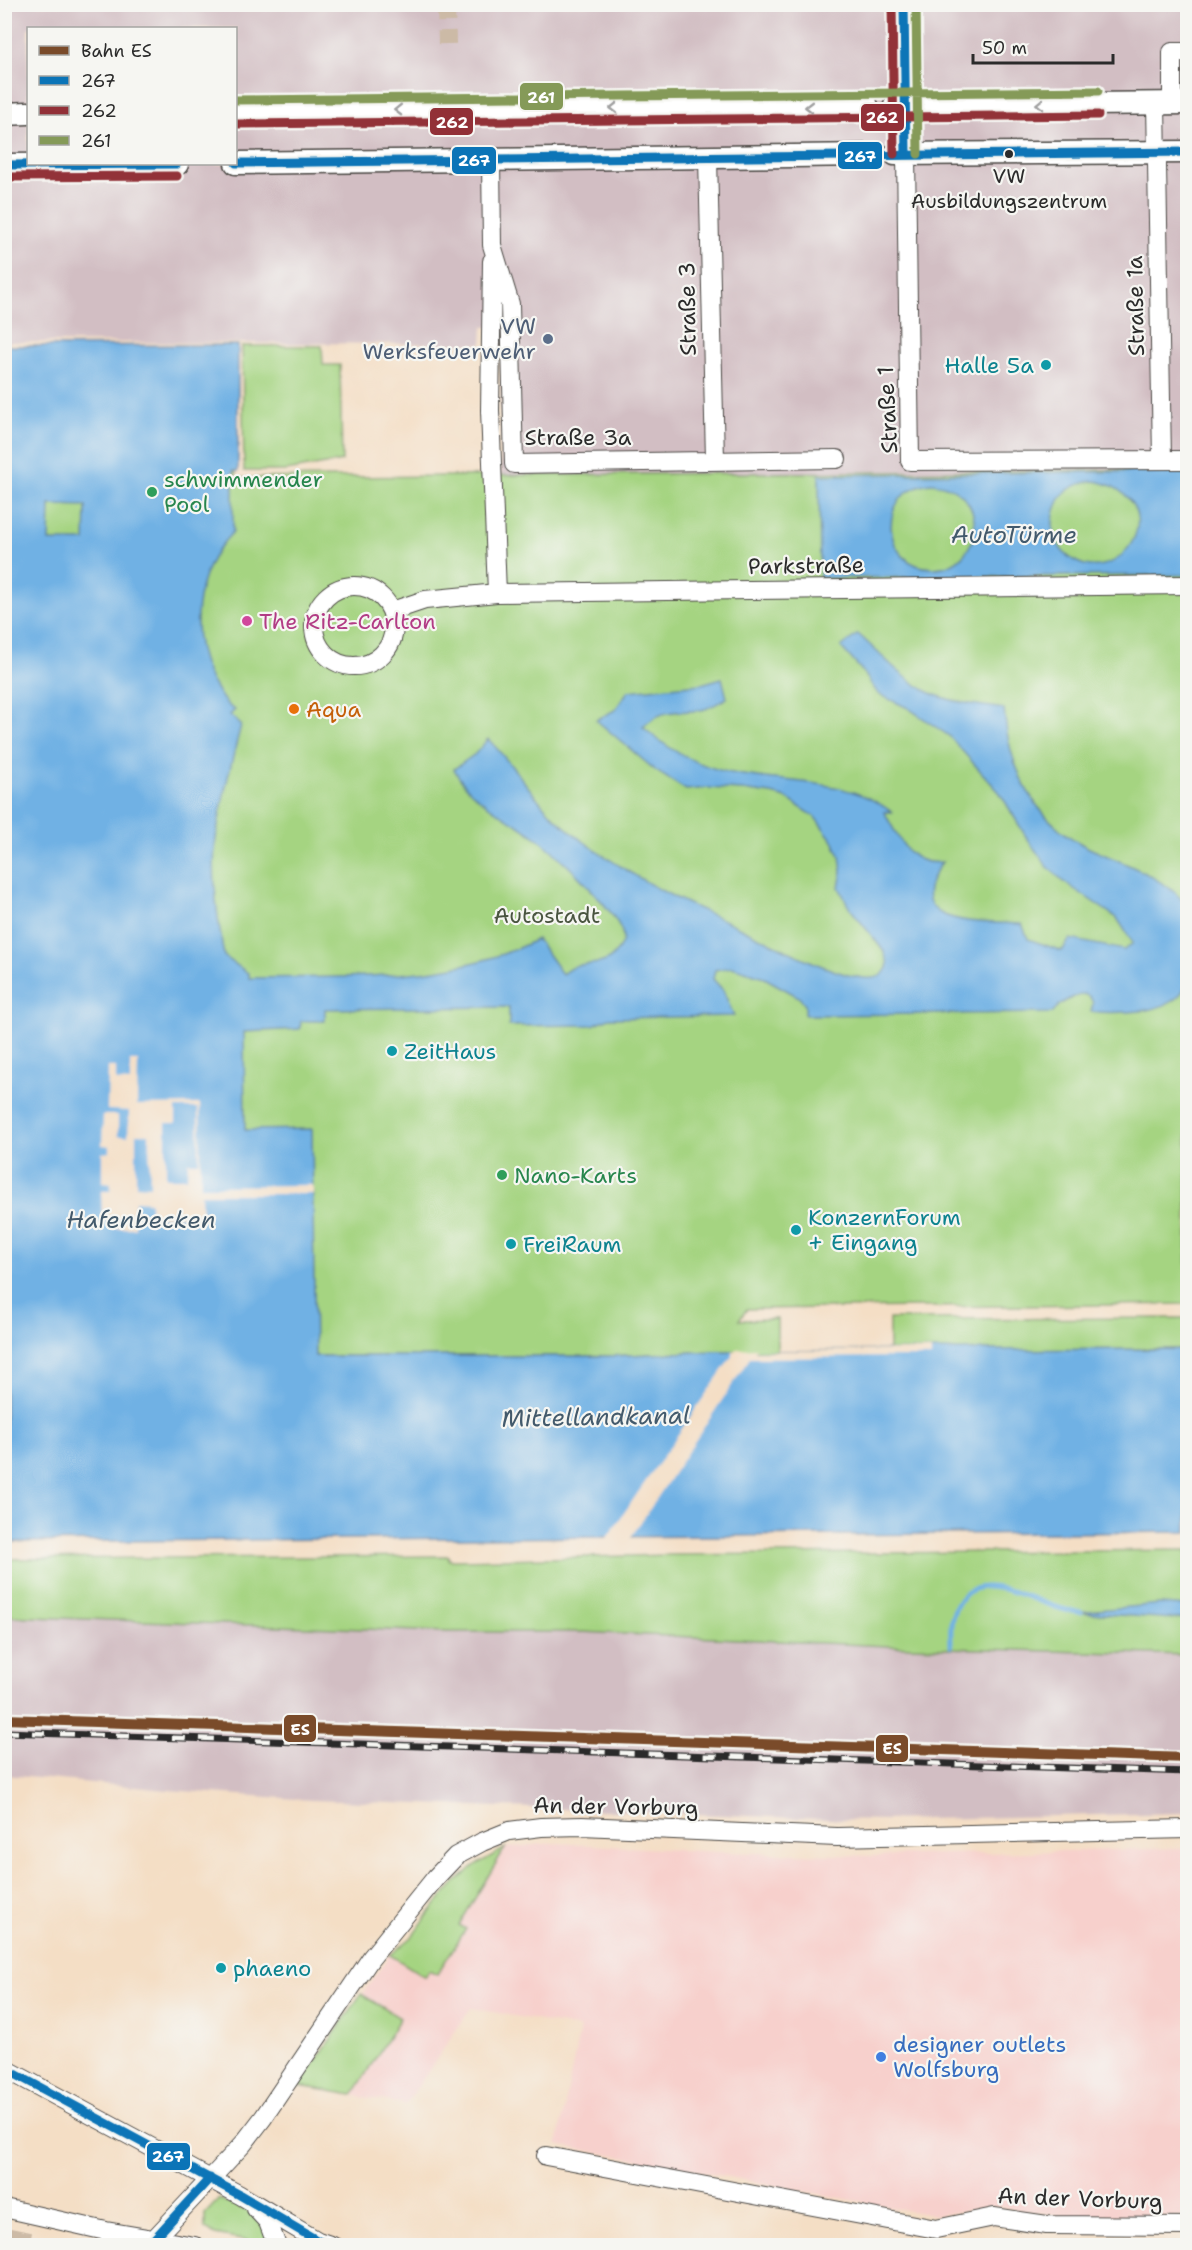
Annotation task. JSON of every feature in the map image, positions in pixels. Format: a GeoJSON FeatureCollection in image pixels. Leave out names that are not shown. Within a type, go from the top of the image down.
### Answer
{"type":"FeatureCollection","features":[{"type":"Feature","properties":{"kind":"street"},"geometry":{"type":"LineString","coordinates":[[905,40],[900,106],[901,154],[1188,152]]}},
{"type":"Feature","properties":{"kind":"street","name":"Straße 1a"},"geometry":{"type":"LineString","coordinates":[[1162,460],[1155,152],[1172,103],[1172,52],[1188,52]]}},
{"type":"Feature","properties":{"kind":"street"},"geometry":{"type":"LineString","coordinates":[[900,106],[1172,103]]}},
{"type":"Feature","properties":{"kind":"street"},"geometry":{"type":"LineString","coordinates":[[237,112],[867,106]]}},
{"type":"Feature","properties":{"kind":"street"},"geometry":{"type":"LineString","coordinates":[[4,114],[27,113]]}},
{"type":"Feature","properties":{"kind":"street","name":"Straße 1"},"geometry":{"type":"LineString","coordinates":[[901,154],[910,461],[1188,460]]}},
{"type":"Feature","properties":{"kind":"street"},"geometry":{"type":"LineString","coordinates":[[237,163],[868,155]]}},
{"type":"Feature","properties":{"kind":"street","name":"Straße 3"},"geometry":{"type":"LineString","coordinates":[[708,157],[715,460]]}},
{"type":"Feature","properties":{"kind":"street","name":"Straße 3a"},"geometry":{"type":"LineString","coordinates":[[491,160],[492,245],[510,304],[514,464],[837,459]]}},
{"type":"Feature","properties":{"kind":"street"},"geometry":{"type":"LineString","coordinates":[[4,165],[27,165]]}},
{"type":"Feature","properties":{"kind":"street"},"geometry":{"type":"LineString","coordinates":[[492,245],[491,422],[497,592]]}},
{"type":"Feature","properties":{"kind":"street","name":"Parkstraße"},"geometry":{"type":"LineString","coordinates":[[392,611],[425,600],[497,592],[1188,585]]}},
{"type":"Feature","properties":{"kind":"street"},"geometry":{"type":"LineString","coordinates":[[350,586],[363,586],[375,591],[392,611],[395,624],[393,638],[376,660],[364,665],[350,666],[338,663],[327,656],[314,633],[314,620],[318,607],[326,597],[350,586]]}},
{"type":"Feature","properties":{"kind":"street","name":"An der Vorburg"},"geometry":{"type":"LineString","coordinates":[[154,2239],[243,2144],[371,1958],[436,1876],[456,1856],[509,1831],[541,1827],[582,1826],[837,1837],[1188,1829]]}},
{"type":"Feature","properties":{"kind":"street"},"geometry":{"type":"LineString","coordinates":[[4,2068],[210,2178],[318,2241],[333,2246]]}},
{"type":"Feature","properties":{"kind":"street","name":"An der Vorburg"},"geometry":{"type":"LineString","coordinates":[[546,2156],[936,2229],[994,2217],[1047,2225],[1188,2226]]}},
{"type":"Feature","properties":{"kind":"street"},"geometry":{"type":"LineString","coordinates":[[210,2178],[258,2211],[267,2222],[277,2246]]}},
{"type":"Feature","properties":{"kind":"street"},"geometry":{"type":"LineString","coordinates":[[4,2208],[106,2231],[195,2246]]}},
{"type":"Feature","properties":{"kind":"shaded area"},"geometry":{"type":"Polygon","coordinates":[[[5,5],[1187,5],[1187,469],[501,476],[501,327],[483,327],[482,344],[5,342],[5,5]]]}},
{"type":"Feature","properties":{"kind":"shaded area"},"geometry":{"type":"Polygon","coordinates":[[[5,1616],[447,1632],[581,1632],[910,1647],[1187,1655],[1187,1813],[886,1820],[830,1819],[311,1800],[5,1775],[5,1616]]]}},
{"type":"Feature","properties":{"kind":"shaded area","name":"designer outlets Wolfsburg"},"geometry":{"type":"Polygon","coordinates":[[[552,1843],[718,1852],[873,1856],[1187,1848],[1187,2218],[1059,2215],[990,2206],[937,2216],[557,2145],[580,2028],[471,2008],[406,2104],[299,2087],[390,1954],[411,1938],[436,1904],[456,1882],[474,1866],[505,1848],[552,1843]]]}},
{"type":"Feature","properties":{"kind":"green space"},"geometry":{"type":"Polygon","coordinates":[[[242,346],[322,346],[323,365],[340,365],[342,461],[286,471],[244,471],[242,346]]]}},
{"type":"Feature","properties":{"kind":"green space","name":"Autostadt"},"geometry":{"type":"Polygon","coordinates":[[[233,350],[236,478],[1187,469],[1187,1304],[747,1309],[739,1320],[777,1319],[777,1351],[716,1351],[609,1356],[314,1356],[5,1326],[4,352],[233,350]]]}},
{"type":"Feature","properties":{"kind":"green space"},"geometry":{"type":"Polygon","coordinates":[[[1187,1318],[1187,1349],[889,1351],[889,1319],[1187,1318]]]}},
{"type":"Feature","properties":{"kind":"green space"},"geometry":{"type":"Polygon","coordinates":[[[1187,1550],[1187,1655],[910,1647],[581,1632],[447,1632],[5,1616],[5,1559],[449,1556],[449,1560],[460,1560],[670,1555],[1187,1550]]]}},
{"type":"Feature","properties":{"kind":"green space"},"geometry":{"type":"Polygon","coordinates":[[[505,1848],[459,1925],[466,1929],[437,1974],[429,1970],[425,1977],[390,1955],[411,1938],[436,1904],[456,1882],[474,1866],[505,1848]]]}},
{"type":"Feature","properties":{"kind":"green space"},"geometry":{"type":"Polygon","coordinates":[[[361,1994],[400,2018],[353,2095],[299,2086],[361,1994]]]}},
{"type":"Feature","properties":{"kind":"green space"},"geometry":{"type":"Polygon","coordinates":[[[219,2199],[245,2210],[258,2219],[267,2234],[269,2245],[215,2235],[205,2228],[205,2214],[219,2199]]]}},
{"type":"Feature","properties":{"kind":"water"},"geometry":{"type":"Polygon","coordinates":[[[238,345],[238,471],[233,471],[233,532],[219,548],[201,587],[197,629],[200,651],[207,671],[223,699],[235,710],[230,715],[241,725],[220,816],[215,846],[214,874],[224,956],[249,974],[249,978],[359,976],[434,970],[471,963],[505,953],[537,939],[562,974],[572,967],[598,963],[611,957],[620,946],[623,937],[620,928],[601,900],[546,845],[473,794],[454,769],[475,754],[488,739],[558,821],[629,872],[679,899],[821,966],[858,977],[875,978],[881,975],[888,963],[883,950],[849,907],[839,887],[842,872],[840,856],[833,841],[814,816],[786,798],[771,794],[708,788],[686,790],[656,771],[596,720],[615,710],[628,691],[701,684],[722,678],[727,698],[704,709],[670,712],[657,716],[643,727],[680,754],[712,768],[744,775],[832,786],[873,800],[892,812],[884,812],[900,840],[913,855],[921,860],[942,862],[930,884],[929,900],[936,910],[949,917],[967,921],[1022,924],[1028,939],[1062,951],[1070,939],[1124,950],[1133,943],[1117,918],[1064,882],[1047,866],[1028,840],[1000,793],[949,736],[908,708],[878,694],[864,673],[841,647],[858,634],[921,688],[957,701],[1004,709],[1011,751],[1018,771],[1038,806],[1052,822],[1087,847],[1138,869],[1162,883],[1179,896],[1187,907],[1188,968],[1187,980],[1182,992],[1161,1006],[1132,1012],[1091,1012],[1093,1003],[1090,997],[1084,994],[1066,1000],[1053,1013],[805,1015],[805,1005],[799,997],[761,976],[732,967],[715,970],[713,979],[723,990],[734,1016],[609,1018],[593,1025],[509,1026],[509,1007],[325,1009],[325,1021],[301,1021],[300,1029],[244,1032],[245,1130],[312,1129],[315,1356],[609,1356],[716,1351],[1187,1349],[1187,1532],[5,1542],[4,346],[238,345]],[[50,505],[49,541],[85,541],[86,506],[50,505]]]}},
{"type":"Feature","properties":{"kind":"water","name":"AutoTürme"},"geometry":{"type":"Polygon","coordinates":[[[1187,471],[1187,575],[820,578],[819,475],[1187,471]],[[1093,481],[1069,489],[1059,501],[1053,520],[1055,537],[1062,551],[1074,560],[1089,566],[1104,565],[1119,557],[1132,542],[1137,520],[1135,510],[1123,493],[1104,483],[1093,481]],[[931,483],[913,489],[900,499],[893,513],[891,528],[895,543],[903,556],[916,565],[934,568],[951,564],[963,555],[971,542],[974,527],[972,512],[965,498],[951,488],[931,483]]]}},
{"type":"Feature","properties":{"kind":"water"},"geometry":{"type":"Polygon","coordinates":[[[1160,1604],[1187,1606],[1187,1618],[1077,1612],[1160,1604]]]}},
{"type":"Feature","properties":{"kind":"pier"},"geometry":{"type":"Polygon","coordinates":[[[130,1061],[138,1061],[137,1105],[200,1104],[201,1186],[313,1185],[313,1194],[201,1194],[202,1216],[150,1217],[150,1202],[135,1201],[135,1228],[110,1228],[110,1221],[102,1221],[101,1191],[110,1191],[111,1183],[102,1182],[102,1153],[110,1152],[110,1146],[102,1145],[103,1115],[118,1115],[118,1136],[128,1136],[129,1111],[107,1110],[108,1067],[116,1067],[116,1081],[130,1082],[130,1061]],[[176,1108],[176,1123],[166,1123],[166,1178],[187,1178],[188,1162],[199,1162],[198,1108],[176,1108]],[[136,1134],[136,1185],[150,1186],[149,1134],[136,1134]]]}},
{"type":"Feature","properties":{"kind":"pier"},"geometry":{"type":"Polygon","coordinates":[[[756,1348],[755,1351],[931,1350],[931,1357],[750,1358],[630,1539],[606,1539],[732,1356],[732,1352],[737,1349],[756,1348]]]}},
{"type":"Feature","properties":{"kind":"waterway"},"geometry":{"type":"LineString","coordinates":[[951,1646],[952,1618],[961,1599],[974,1589],[990,1587],[1008,1590],[1065,1610],[1081,1612]]}},
{"type":"Feature","properties":{"kind":"tunnel"},"geometry":{"type":"LineString","coordinates":[[446,4],[447,44]]}},
{"type":"Feature","properties":{"kind":"tunnel"},"geometry":{"type":"LineString","coordinates":[[904,4],[905,40]]}},
{"type":"Feature","properties":{"kind":"tunnel"},"geometry":{"type":"LineString","coordinates":[[4,2240],[34,2246]]}},
{"type":"Feature","properties":{"kind":"railway"},"geometry":{"type":"LineString","coordinates":[[4,1732],[1188,1772]]}},
{"type":"Feature","properties":{"kind":"rail line","name":"ES"},"geometry":{"type":"LineString","coordinates":[[4,1719],[1188,1758]]}},
{"type":"Feature","properties":{"kind":"transit line","name":"262"},"geometry":{"type":"LineString","coordinates":[[892,4],[894,154]]}},
{"type":"Feature","properties":{"kind":"transit line","name":"267"},"geometry":{"type":"LineString","coordinates":[[904,4],[906,154]]}},
{"type":"Feature","properties":{"kind":"transit line","name":"261"},"geometry":{"type":"LineString","coordinates":[[916,4],[918,154]]}},
{"type":"Feature","properties":{"kind":"transit line","name":"261"},"geometry":{"type":"LineString","coordinates":[[237,100],[1098,91]]}},
{"type":"Feature","properties":{"kind":"transit line","name":"262"},"geometry":{"type":"LineString","coordinates":[[237,124],[1098,115]]}},
{"type":"Feature","properties":{"kind":"transit line","name":"267"},"geometry":{"type":"LineString","coordinates":[[237,163],[1188,152]]}},
{"type":"Feature","properties":{"kind":"transit line","name":"267"},"geometry":{"type":"LineString","coordinates":[[4,165],[27,165]]}},
{"type":"Feature","properties":{"kind":"transit line","name":"262"},"geometry":{"type":"LineString","coordinates":[[4,177],[177,176]]}},
{"type":"Feature","properties":{"kind":"transit line","name":"267"},"geometry":{"type":"LineString","coordinates":[[4,2068],[240,2195],[318,2241],[332,2246]]}},
{"type":"Feature","properties":{"kind":"transit line","name":"267"},"geometry":{"type":"LineString","coordinates":[[154,2239],[210,2178]]}},
{"type":"Feature","properties":{"kind":"place","name":"VW Ausbildungszentrum"},"geometry":{"type":"Point","coordinates":[1009,154]}},
{"type":"Feature","properties":{"kind":"place","name":"VW Werksfeuerwehr"},"geometry":{"type":"Point","coordinates":[548,339]}},
{"type":"Feature","properties":{"kind":"place","name":"Halle 5a"},"geometry":{"type":"Point","coordinates":[1046,365]}},
{"type":"Feature","properties":{"kind":"place","name":"schwimmender Pool"},"geometry":{"type":"Point","coordinates":[152,492]}},
{"type":"Feature","properties":{"kind":"place","name":"The Ritz-Carlton"},"geometry":{"type":"Point","coordinates":[247,621]}},
{"type":"Feature","properties":{"kind":"place","name":"Aqua"},"geometry":{"type":"Point","coordinates":[294,709]}},
{"type":"Feature","properties":{"kind":"place","name":"ZeitHaus"},"geometry":{"type":"Point","coordinates":[392,1051]}},
{"type":"Feature","properties":{"kind":"place","name":"Nano-Karts"},"geometry":{"type":"Point","coordinates":[502,1175]}},
{"type":"Feature","properties":{"kind":"place","name":"KonzernForum + Eingang"},"geometry":{"type":"Point","coordinates":[796,1230]}},
{"type":"Feature","properties":{"kind":"place","name":"FreiRaum"},"geometry":{"type":"Point","coordinates":[511,1244]}},
{"type":"Feature","properties":{"kind":"place","name":"phaeno"},"geometry":{"type":"Point","coordinates":[221,1968]}},
{"type":"Feature","properties":{"kind":"place","name":"designer outlets Wolfsburg"},"geometry":{"type":"Point","coordinates":[881,2057]}},
{"type":"Feature","properties":{"kind":"water label","name":"Hafenbecken"},"geometry":{"type":"Point","coordinates":[141,1220]}},
{"type":"Feature","properties":{"kind":"water label","name":"Mittellandkanal"},"geometry":{"type":"Point","coordinates":[596,1417]}}]}
